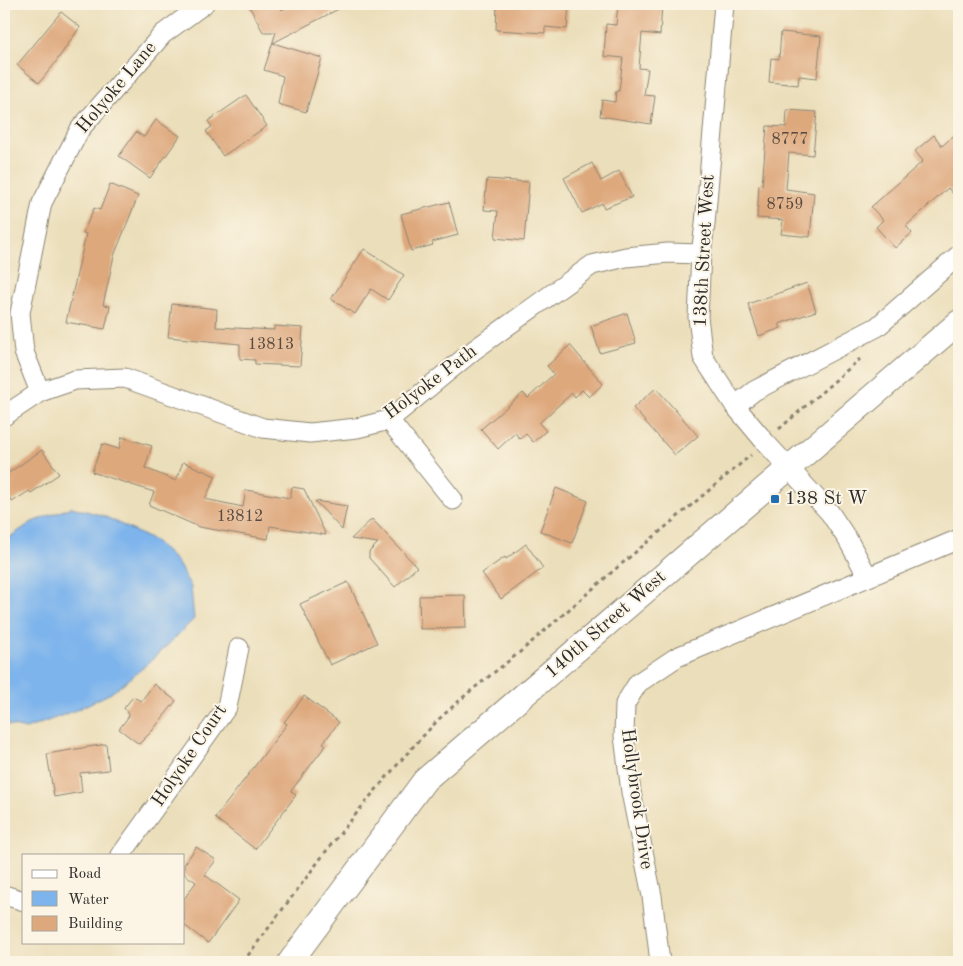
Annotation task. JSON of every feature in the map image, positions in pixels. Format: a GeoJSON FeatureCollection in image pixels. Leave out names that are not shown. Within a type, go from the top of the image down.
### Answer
{"type":"FeatureCollection","features":[{"type":"Feature","properties":{"kind":"street","name":"Holyoke Lane"},"geometry":{"type":"LineString","coordinates":[[40,392],[24,352],[20,313],[42,203],[80,129],[163,34],[204,4]]}},
{"type":"Feature","properties":{"kind":"street","name":"138th Street West"},"geometry":{"type":"LineString","coordinates":[[724,4],[701,254],[698,317],[703,357],[735,406],[830,513],[848,540],[868,577]]}},
{"type":"Feature","properties":{"kind":"street","name":"Holyoke Path"},"geometry":{"type":"LineString","coordinates":[[4,416],[40,392],[75,380],[125,378],[263,428],[310,433],[357,428],[389,420],[474,350],[592,265],[626,257],[668,253],[701,254]]}},
{"type":"Feature","properties":{"kind":"street"},"geometry":{"type":"LineString","coordinates":[[735,406],[754,391],[877,327],[959,255]]}},
{"type":"Feature","properties":{"kind":"street","name":"140th Street West"},"geometry":{"type":"LineString","coordinates":[[290,962],[425,780],[959,322]]}},
{"type":"Feature","properties":{"kind":"street"},"geometry":{"type":"LineString","coordinates":[[389,420],[453,500]]}},
{"type":"Feature","properties":{"kind":"street","name":"Hollybrook Drive"},"geometry":{"type":"LineString","coordinates":[[660,962],[652,896],[631,792],[624,736],[625,704],[638,683],[677,657],[959,539]]}},
{"type":"Feature","properties":{"kind":"street","name":"Holyoke Court"},"geometry":{"type":"LineString","coordinates":[[122,854],[227,707],[239,648]]}},
{"type":"Feature","properties":{"kind":"street"},"geometry":{"type":"LineString","coordinates":[[4,895],[22,900]]}},
{"type":"Feature","properties":{"kind":"path"},"geometry":{"type":"LineString","coordinates":[[243,962],[368,799],[410,750],[439,720],[862,358]]}},
{"type":"Feature","properties":{"kind":"water"},"geometry":{"type":"Polygon","coordinates":[[[72,507],[104,516],[156,542],[177,562],[191,587],[194,619],[137,673],[111,693],[74,711],[26,729],[4,724],[4,541],[32,522],[72,507]]]}},
{"type":"Feature","properties":{"kind":"building"},"geometry":{"type":"Polygon","coordinates":[[[248,4],[279,4],[282,10],[294,4],[348,4],[273,43],[322,58],[306,112],[278,104],[283,76],[264,70],[276,32],[263,32],[248,4]]]}},
{"type":"Feature","properties":{"kind":"building"},"geometry":{"type":"Polygon","coordinates":[[[497,4],[569,4],[567,29],[545,27],[545,33],[496,30],[497,4]]]}},
{"type":"Feature","properties":{"kind":"building"},"geometry":{"type":"Polygon","coordinates":[[[618,4],[662,4],[660,35],[642,33],[639,68],[648,69],[644,95],[655,96],[651,124],[600,116],[602,100],[615,102],[616,91],[619,91],[623,58],[604,56],[606,24],[616,25],[618,4]]]}},
{"type":"Feature","properties":{"kind":"building"},"geometry":{"type":"Polygon","coordinates":[[[61,12],[80,27],[39,83],[17,65],[61,12]]]}},
{"type":"Feature","properties":{"kind":"building"},"geometry":{"type":"Polygon","coordinates":[[[781,32],[821,36],[817,78],[799,76],[798,85],[769,82],[771,58],[779,59],[781,32]]]}},
{"type":"Feature","properties":{"kind":"building"},"geometry":{"type":"Polygon","coordinates":[[[246,95],[267,126],[223,156],[206,131],[212,127],[208,121],[246,95]]]}},
{"type":"Feature","properties":{"kind":"building"},"geometry":{"type":"Polygon","coordinates":[[[787,110],[817,112],[813,155],[789,153],[786,189],[814,193],[810,237],[781,234],[783,220],[757,218],[759,185],[762,186],[767,126],[786,127],[787,110]]]}},
{"type":"Feature","properties":{"kind":"building"},"geometry":{"type":"Polygon","coordinates":[[[156,120],[180,136],[150,178],[119,156],[136,132],[144,137],[156,120]]]}},
{"type":"Feature","properties":{"kind":"building"},"geometry":{"type":"Polygon","coordinates":[[[959,131],[959,201],[948,188],[906,226],[912,233],[895,248],[876,227],[883,220],[871,207],[923,161],[915,151],[934,135],[942,146],[959,131]]]}},
{"type":"Feature","properties":{"kind":"building"},"geometry":{"type":"Polygon","coordinates":[[[592,163],[601,181],[619,171],[632,197],[604,208],[602,203],[582,213],[564,178],[592,163]]]}},
{"type":"Feature","properties":{"kind":"building"},"geometry":{"type":"Polygon","coordinates":[[[487,179],[529,182],[524,241],[495,238],[498,211],[484,210],[487,179]]]}},
{"type":"Feature","properties":{"kind":"building"},"geometry":{"type":"Polygon","coordinates":[[[110,184],[138,196],[114,256],[103,305],[110,306],[105,329],[66,322],[86,234],[83,233],[94,208],[100,210],[110,184]]]}},
{"type":"Feature","properties":{"kind":"building"},"geometry":{"type":"Polygon","coordinates":[[[449,202],[458,235],[432,242],[433,245],[411,251],[401,214],[449,202]]]}},
{"type":"Feature","properties":{"kind":"building"},"geometry":{"type":"Polygon","coordinates":[[[364,249],[404,275],[388,300],[371,289],[355,314],[331,299],[364,249]]]}},
{"type":"Feature","properties":{"kind":"building"},"geometry":{"type":"Polygon","coordinates":[[[807,283],[816,311],[779,324],[781,328],[759,336],[748,304],[807,283]]]}},
{"type":"Feature","properties":{"kind":"building"},"geometry":{"type":"Polygon","coordinates":[[[172,304],[217,309],[216,327],[274,330],[274,326],[303,328],[300,366],[255,364],[255,360],[240,359],[240,344],[168,337],[172,304]]]}},
{"type":"Feature","properties":{"kind":"building"},"geometry":{"type":"Polygon","coordinates":[[[627,313],[636,343],[600,353],[591,326],[627,313]]]}},
{"type":"Feature","properties":{"kind":"building"},"geometry":{"type":"Polygon","coordinates":[[[570,345],[603,384],[589,397],[582,390],[575,397],[572,393],[539,423],[546,431],[533,442],[526,434],[520,439],[515,433],[498,449],[481,429],[523,393],[528,398],[554,374],[547,366],[570,345]]]}},
{"type":"Feature","properties":{"kind":"building"},"geometry":{"type":"Polygon","coordinates":[[[656,388],[698,436],[675,455],[633,408],[656,388]]]}},
{"type":"Feature","properties":{"kind":"building"},"geometry":{"type":"Polygon","coordinates":[[[122,437],[152,446],[145,468],[176,481],[183,462],[216,476],[205,499],[243,507],[246,490],[290,498],[292,487],[304,489],[326,535],[270,526],[268,539],[199,527],[149,505],[154,492],[92,472],[102,444],[119,449],[122,437]]]}},
{"type":"Feature","properties":{"kind":"building"},"geometry":{"type":"Polygon","coordinates":[[[42,450],[59,474],[31,493],[29,491],[12,502],[4,489],[4,476],[42,450]]]}},
{"type":"Feature","properties":{"kind":"building"},"geometry":{"type":"Polygon","coordinates":[[[556,488],[588,501],[572,543],[540,531],[556,488]]]}},
{"type":"Feature","properties":{"kind":"building"},"geometry":{"type":"Polygon","coordinates":[[[315,501],[347,506],[342,530],[315,501]]]}},
{"type":"Feature","properties":{"kind":"building"},"geometry":{"type":"Polygon","coordinates":[[[372,519],[417,567],[395,587],[369,558],[369,552],[378,543],[351,539],[372,519]]]}},
{"type":"Feature","properties":{"kind":"building"},"geometry":{"type":"Polygon","coordinates":[[[526,544],[543,568],[501,599],[482,573],[505,557],[506,559],[526,544]]]}},
{"type":"Feature","properties":{"kind":"building"},"geometry":{"type":"Polygon","coordinates":[[[348,582],[377,643],[330,665],[300,604],[348,582]]]}},
{"type":"Feature","properties":{"kind":"building"},"geometry":{"type":"Polygon","coordinates":[[[465,595],[466,628],[420,629],[419,596],[465,595]]]}},
{"type":"Feature","properties":{"kind":"building"},"geometry":{"type":"Polygon","coordinates":[[[154,684],[176,701],[139,744],[119,729],[129,716],[124,708],[133,697],[141,701],[154,684]]]}},
{"type":"Feature","properties":{"kind":"building"},"geometry":{"type":"Polygon","coordinates":[[[304,696],[339,722],[323,743],[326,745],[291,791],[296,795],[255,849],[215,818],[287,724],[284,722],[304,696]]]}},
{"type":"Feature","properties":{"kind":"building"},"geometry":{"type":"Polygon","coordinates":[[[106,744],[109,770],[80,773],[82,792],[54,797],[47,754],[106,744]]]}},
{"type":"Feature","properties":{"kind":"building"},"geometry":{"type":"Polygon","coordinates":[[[196,847],[216,860],[205,875],[239,900],[208,943],[185,926],[185,898],[196,882],[185,875],[185,864],[196,847]]]}},
{"type":"Feature","properties":{"kind":"place","name":"138 St W"},"geometry":{"type":"Point","coordinates":[775,499]}}]}
